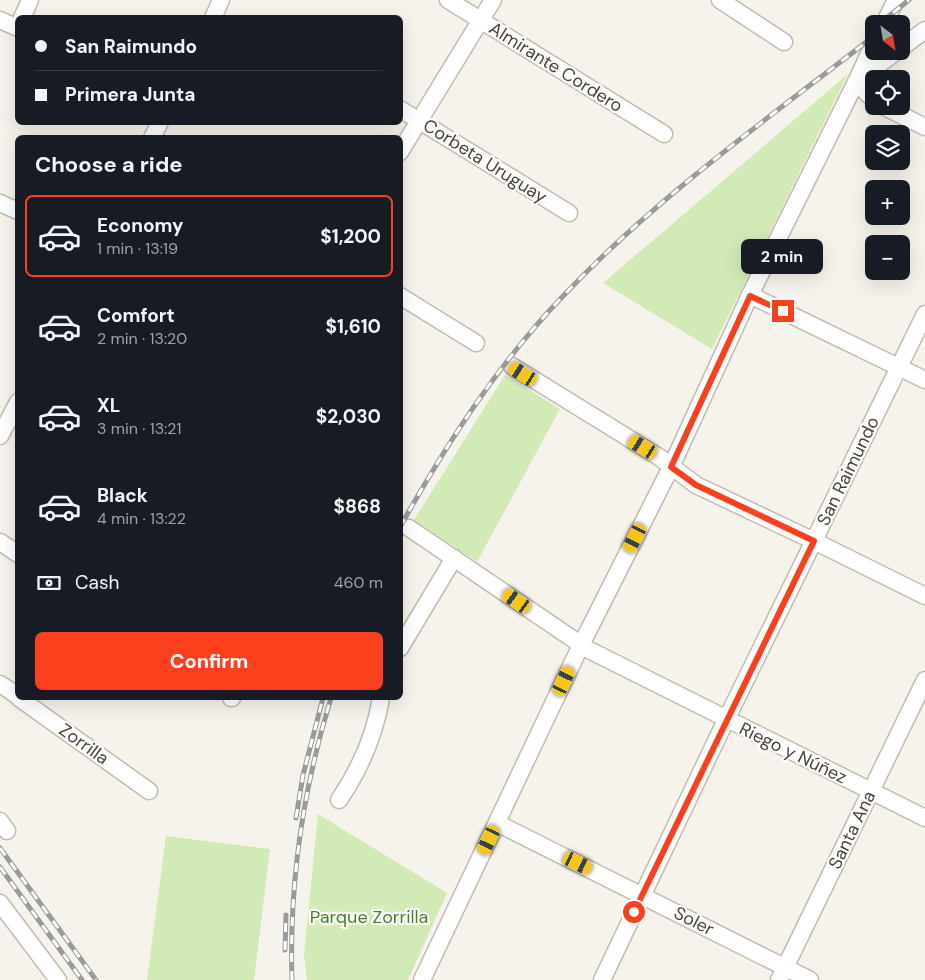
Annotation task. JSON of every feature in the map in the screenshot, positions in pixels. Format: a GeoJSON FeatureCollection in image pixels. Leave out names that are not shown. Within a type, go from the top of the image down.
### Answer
{"type":"FeatureCollection","features":[{"type":"Feature","properties":{"kind":"street"},"geometry":{"type":"LineString","coordinates":[[23,15],[30,0]]}},
{"type":"Feature","properties":{"kind":"street"},"geometry":{"type":"LineString","coordinates":[[214,15],[221,0]]}},
{"type":"Feature","properties":{"kind":"street","name":"Almirante Cordero"},"geometry":{"type":"LineString","coordinates":[[448,0],[664,134]]}},
{"type":"Feature","properties":{"kind":"street"},"geometry":{"type":"LineString","coordinates":[[403,147],[493,0]]}},
{"type":"Feature","properties":{"kind":"street"},"geometry":{"type":"LineString","coordinates":[[720,0],[784,42]]}},
{"type":"Feature","properties":{"kind":"street"},"geometry":{"type":"LineString","coordinates":[[888,15],[896,0]]}},
{"type":"Feature","properties":{"kind":"street"},"geometry":{"type":"LineString","coordinates":[[0,20],[15,27]]}},
{"type":"Feature","properties":{"kind":"street"},"geometry":{"type":"LineString","coordinates":[[910,41],[925,30]]}},
{"type":"Feature","properties":{"kind":"street"},"geometry":{"type":"LineString","coordinates":[[422,980],[581,645],[671,467],[750,296],[866,60]]}},
{"type":"Feature","properties":{"kind":"street"},"geometry":{"type":"LineString","coordinates":[[856,82],[885,60]]}},
{"type":"Feature","properties":{"kind":"street"},"geometry":{"type":"LineString","coordinates":[[856,82],[865,91]]}},
{"type":"Feature","properties":{"kind":"street","name":"Corbeta Uruguay"},"geometry":{"type":"LineString","coordinates":[[403,111],[569,214]]}},
{"type":"Feature","properties":{"kind":"street"},"geometry":{"type":"LineString","coordinates":[[901,115],[925,127]]}},
{"type":"Feature","properties":{"kind":"street"},"geometry":{"type":"LineString","coordinates":[[0,203],[15,210]]}},
{"type":"Feature","properties":{"kind":"street"},"geometry":{"type":"LineString","coordinates":[[750,296],[925,380]]}},
{"type":"Feature","properties":{"kind":"street"},"geometry":{"type":"LineString","coordinates":[[403,298],[476,343]]}},
{"type":"Feature","properties":{"kind":"street","name":"San Raimundo"},"geometry":{"type":"LineString","coordinates":[[602,980],[726,720],[925,314]]}},
{"type":"Feature","properties":{"kind":"street"},"geometry":{"type":"LineString","coordinates":[[512,366],[659,457],[696,485],[925,596]]}},
{"type":"Feature","properties":{"kind":"street"},"geometry":{"type":"LineString","coordinates":[[1,432],[15,407]]}},
{"type":"Feature","properties":{"kind":"street","name":"Riego y Núñez"},"geometry":{"type":"LineString","coordinates":[[409,528],[581,645],[726,720],[925,818]]}},
{"type":"Feature","properties":{"kind":"street"},"geometry":{"type":"LineString","coordinates":[[0,542],[15,552]]}},
{"type":"Feature","properties":{"kind":"street"},"geometry":{"type":"LineString","coordinates":[[403,643],[454,558]]}},
{"type":"Feature","properties":{"kind":"street","name":"Santa Ana"},"geometry":{"type":"LineString","coordinates":[[782,974],[925,680]]}},
{"type":"Feature","properties":{"kind":"street","name":"Zorrilla"},"geometry":{"type":"LineString","coordinates":[[0,684],[15,695]]}},
{"type":"Feature","properties":{"kind":"street","name":"Zorrilla"},"geometry":{"type":"LineString","coordinates":[[22,700],[149,791]]}},
{"type":"Feature","properties":{"kind":"street"},"geometry":{"type":"LineString","coordinates":[[339,800],[363,760],[381,700]]}},
{"type":"Feature","properties":{"kind":"street","name":"Soler"},"geometry":{"type":"LineString","coordinates":[[497,823],[642,895],[782,974],[810,980]]}},
{"type":"Feature","properties":{"kind":"street"},"geometry":{"type":"LineString","coordinates":[[0,903],[58,980]]}},
{"type":"Feature","properties":{"kind":"green space"},"geometry":{"type":"Polygon","coordinates":[[[848,74],[712,349],[603,283],[848,74]]]}},
{"type":"Feature","properties":{"kind":"green space"},"geometry":{"type":"Polygon","coordinates":[[[505,375],[560,409],[477,562],[414,520],[505,375]]]}},
{"type":"Feature","properties":{"kind":"green space","name":"Parque Zorrilla"},"geometry":{"type":"Polygon","coordinates":[[[318,814],[447,893],[408,980],[307,980],[304,955],[318,814]]]}},
{"type":"Feature","properties":{"kind":"green space"},"geometry":{"type":"Polygon","coordinates":[[[166,836],[270,849],[254,980],[147,980],[166,836]]]}},
{"type":"Feature","properties":{"kind":"railway"},"geometry":{"type":"LineString","coordinates":[[890,15],[909,0]]}},
{"type":"Feature","properties":{"kind":"railway"},"geometry":{"type":"LineString","coordinates":[[403,522],[436,465],[496,375],[566,293],[601,257],[676,191],[865,43]]}},
{"type":"Feature","properties":{"kind":"railway"},"geometry":{"type":"LineString","coordinates":[[296,818],[303,775],[322,700]]}},
{"type":"Feature","properties":{"kind":"railway"},"geometry":{"type":"LineString","coordinates":[[292,980],[293,909],[300,838],[313,767],[330,700]]}},
{"type":"Feature","properties":{"kind":"railway"},"geometry":{"type":"LineString","coordinates":[[0,848],[96,980]]}},
{"type":"Feature","properties":{"kind":"railway"},"geometry":{"type":"LineString","coordinates":[[0,867],[82,980]]}},
{"type":"Feature","properties":{"kind":"railway"},"geometry":{"type":"LineString","coordinates":[[285,950],[286,915]]}},
{"type":"Feature","properties":{"kind":"route"},"geometry":{"type":"LineString","coordinates":[[634,912],[814,541],[696,485],[671,467],[750,296],[783,311]]}}]}
